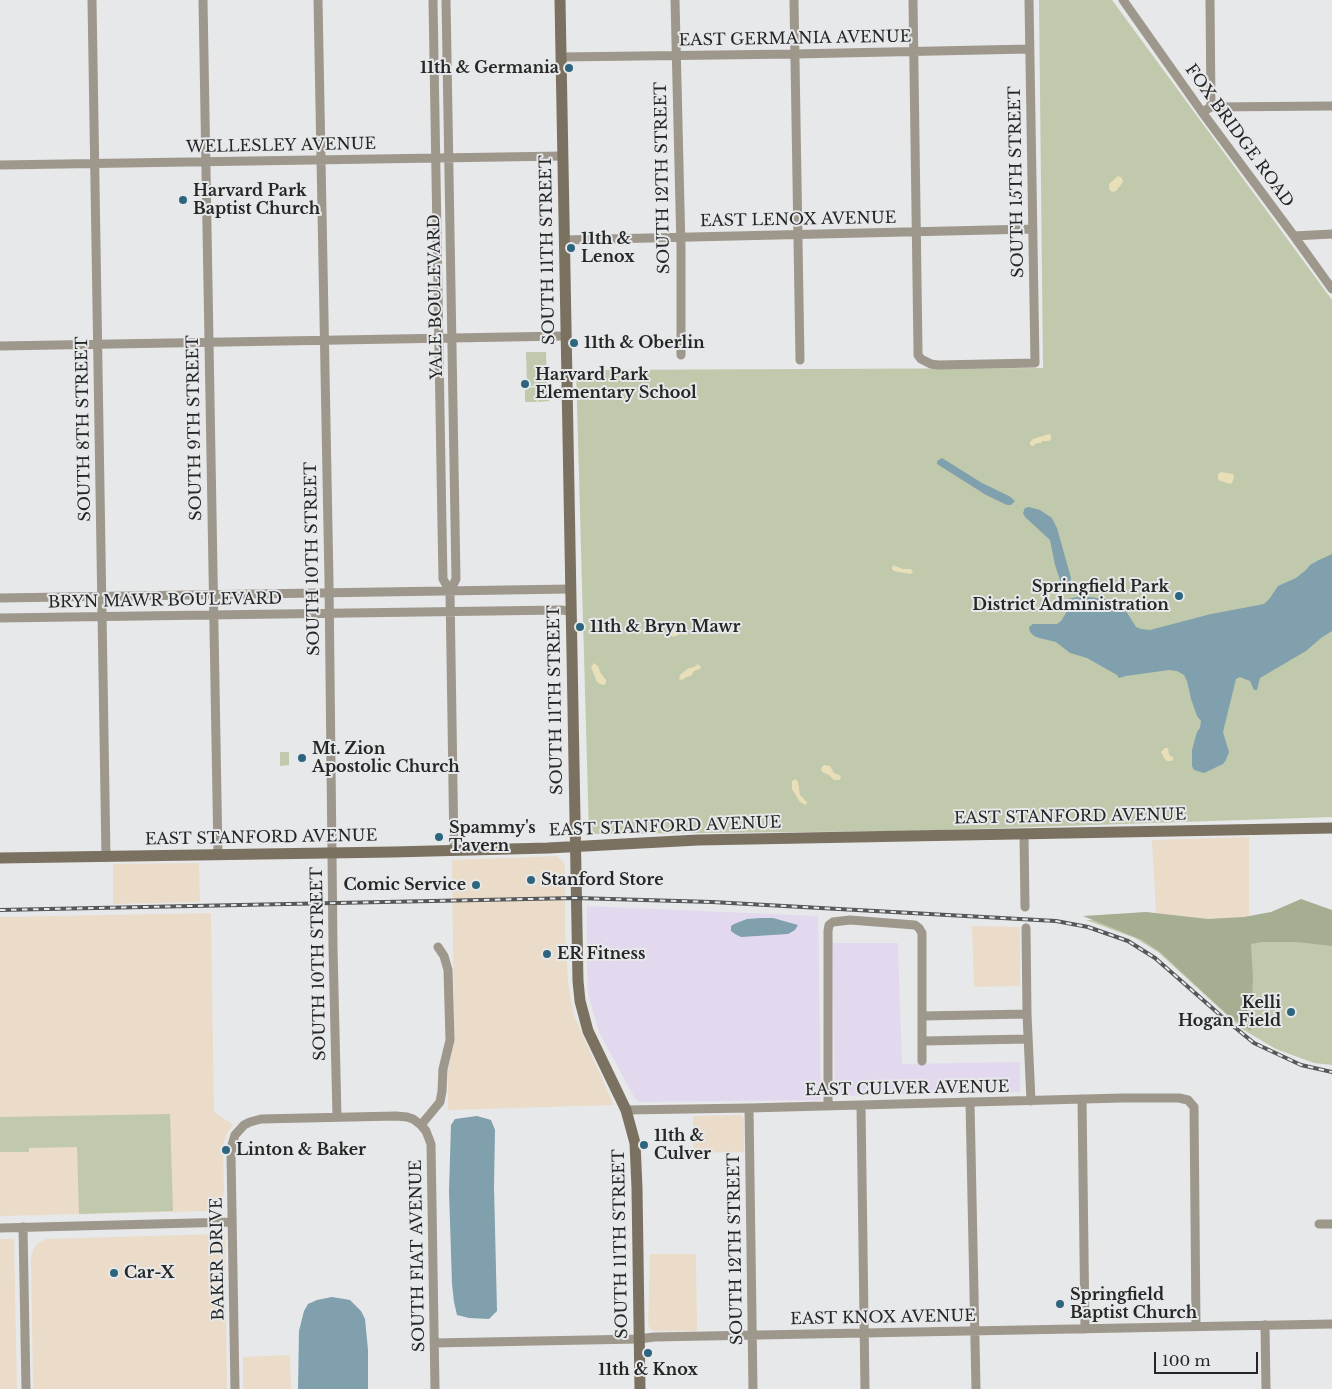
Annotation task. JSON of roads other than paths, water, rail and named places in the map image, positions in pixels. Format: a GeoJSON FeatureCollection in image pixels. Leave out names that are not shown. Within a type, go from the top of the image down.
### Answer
{"type":"FeatureCollection","features":[{"type":"Feature","properties":{"kind":"street","name":"SOUTH 8TH STREET"},"geometry":{"type":"LineString","coordinates":[[92,0],[106,857]]}},
{"type":"Feature","properties":{"kind":"street","name":"SOUTH 9TH STREET"},"geometry":{"type":"LineString","coordinates":[[203,0],[218,855]]}},
{"type":"Feature","properties":{"kind":"street","name":"SOUTH 10TH STREET"},"geometry":{"type":"LineString","coordinates":[[318,0],[337,1118]]}},
{"type":"Feature","properties":{"kind":"street","name":"YALE BOULEVARD"},"geometry":{"type":"LineString","coordinates":[[432,0],[443,580],[450,591]]}},
{"type":"Feature","properties":{"kind":"street","name":"YALE BOULEVARD"},"geometry":{"type":"LineString","coordinates":[[446,0],[456,579],[450,591],[454,851]]}},
{"type":"Feature","properties":{"kind":"street","name":"SOUTH 11TH STREET"},"geometry":{"type":"LineString","coordinates":[[560,0],[578,982],[588,1031],[626,1110],[633,1134],[636,1156],[640,1389]]}},
{"type":"Feature","properties":{"kind":"street","name":"SOUTH 12TH STREET"},"geometry":{"type":"LineString","coordinates":[[675,0],[681,355]]}},
{"type":"Feature","properties":{"kind":"street"},"geometry":{"type":"LineString","coordinates":[[794,0],[800,360]]}},
{"type":"Feature","properties":{"kind":"street"},"geometry":{"type":"LineString","coordinates":[[913,0],[916,232]]}},
{"type":"Feature","properties":{"kind":"street","name":"SOUTH 15TH STREET"},"geometry":{"type":"LineString","coordinates":[[916,232],[917,342],[918,355],[921,359],[938,365],[1035,363],[1029,0]]}},
{"type":"Feature","properties":{"kind":"street","name":"FOX BRIDGE ROAD"},"geometry":{"type":"LineString","coordinates":[[1123,0],[1202,112],[1332,289]]}},
{"type":"Feature","properties":{"kind":"street"},"geometry":{"type":"LineString","coordinates":[[1210,0],[1212,51],[1211,107]]}},
{"type":"Feature","properties":{"kind":"street","name":"EAST GERMANIA AVENUE"},"geometry":{"type":"LineString","coordinates":[[561,57],[1029,49]]}},
{"type":"Feature","properties":{"kind":"street"},"geometry":{"type":"LineString","coordinates":[[1202,112],[1211,107],[1332,106]]}},
{"type":"Feature","properties":{"kind":"street","name":"WELLESLEY AVENUE"},"geometry":{"type":"LineString","coordinates":[[0,165],[563,156]]}},
{"type":"Feature","properties":{"kind":"street","name":"EAST LENOX AVENUE"},"geometry":{"type":"LineString","coordinates":[[564,240],[1032,230]]}},
{"type":"Feature","properties":{"kind":"street"},"geometry":{"type":"LineString","coordinates":[[1294,236],[1332,234]]}},
{"type":"Feature","properties":{"kind":"street"},"geometry":{"type":"LineString","coordinates":[[0,346],[565,336]]}},
{"type":"Feature","properties":{"kind":"street","name":"BRYN MAWR BOULEVARD"},"geometry":{"type":"LineString","coordinates":[[0,598],[570,589]]}},
{"type":"Feature","properties":{"kind":"street","name":"BRYN MAWR BOULEVARD"},"geometry":{"type":"LineString","coordinates":[[0,618],[571,611]]}},
{"type":"Feature","properties":{"kind":"street","name":"EAST STANFORD AVENUE"},"geometry":{"type":"LineString","coordinates":[[0,858],[454,851],[698,840],[1332,828]]}},
{"type":"Feature","properties":{"kind":"street"},"geometry":{"type":"LineString","coordinates":[[1024,835],[1025,907]]}},
{"type":"Feature","properties":{"kind":"street"},"geometry":{"type":"LineString","coordinates":[[828,1106],[828,931],[829,925],[833,922],[850,920],[915,925],[919,928],[922,933],[922,1061]]}},
{"type":"Feature","properties":{"kind":"street"},"geometry":{"type":"LineString","coordinates":[[1026,928],[1031,1101]]}},
{"type":"Feature","properties":{"kind":"street"},"geometry":{"type":"LineString","coordinates":[[337,1118],[401,1116],[413,1119],[421,1125],[440,1102],[443,1069],[450,1040],[448,970],[444,956],[438,947]]}},
{"type":"Feature","properties":{"kind":"street"},"geometry":{"type":"LineString","coordinates":[[923,1016],[1027,1014]]}},
{"type":"Feature","properties":{"kind":"street"},"geometry":{"type":"LineString","coordinates":[[923,1040],[1028,1039]]}},
{"type":"Feature","properties":{"kind":"street","name":"EAST CULVER AVENUE"},"geometry":{"type":"LineString","coordinates":[[626,1110],[1082,1099],[1179,1098],[1188,1100],[1194,1107],[1196,1326]]}},
{"type":"Feature","properties":{"kind":"street"},"geometry":{"type":"LineString","coordinates":[[1082,1099],[1085,1329]]}},
{"type":"Feature","properties":{"kind":"street"},"geometry":{"type":"LineString","coordinates":[[970,1102],[976,1389]]}},
{"type":"Feature","properties":{"kind":"street"},"geometry":{"type":"LineString","coordinates":[[861,1105],[865,1389]]}},
{"type":"Feature","properties":{"kind":"street","name":"SOUTH 12TH STREET"},"geometry":{"type":"LineString","coordinates":[[749,1108],[753,1389]]}},
{"type":"Feature","properties":{"kind":"street","name":"BAKER DRIVE"},"geometry":{"type":"LineString","coordinates":[[235,1389],[231,1150],[233,1140],[238,1130],[250,1122],[261,1119],[337,1118]]}},
{"type":"Feature","properties":{"kind":"street","name":"SOUTH FIAT AVENUE"},"geometry":{"type":"LineString","coordinates":[[421,1125],[426,1130],[431,1144],[435,1389]]}},
{"type":"Feature","properties":{"kind":"street"},"geometry":{"type":"LineString","coordinates":[[0,1228],[232,1222]]}},
{"type":"Feature","properties":{"kind":"street"},"geometry":{"type":"LineString","coordinates":[[1319,1224],[1332,1224]]}},
{"type":"Feature","properties":{"kind":"street"},"geometry":{"type":"LineString","coordinates":[[23,1227],[26,1389]]}},
{"type":"Feature","properties":{"kind":"street","name":"EAST KNOX AVENUE"},"geometry":{"type":"LineString","coordinates":[[434,1343],[1332,1324]]}},
{"type":"Feature","properties":{"kind":"street"},"geometry":{"type":"LineString","coordinates":[[1266,1325],[1266,1389]]}},
{"type":"Feature","properties":{"kind":"water"},"geometry":{"type":"Polygon","coordinates":[[[942,458],[1015,501],[1011,505],[1007,505],[986,495],[937,464],[937,461],[942,458]]]}},
{"type":"Feature","properties":{"kind":"water"},"geometry":{"type":"Polygon","coordinates":[[[1029,507],[1040,510],[1052,518],[1057,528],[1071,578],[1070,584],[1066,586],[1061,583],[1050,540],[1023,513],[1025,508],[1029,507]]]}},
{"type":"Feature","properties":{"kind":"water"},"geometry":{"type":"Polygon","coordinates":[[[1332,554],[1332,631],[1306,651],[1260,678],[1257,690],[1254,690],[1250,681],[1240,677],[1236,679],[1223,732],[1229,752],[1223,764],[1204,773],[1194,770],[1192,766],[1192,750],[1201,721],[1197,716],[1184,675],[1177,671],[1169,670],[1119,678],[1087,658],[1070,653],[1056,642],[1039,638],[1030,632],[1029,627],[1033,624],[1057,624],[1066,613],[1068,599],[1081,596],[1105,599],[1116,603],[1126,611],[1136,627],[1150,630],[1211,614],[1264,604],[1278,586],[1296,578],[1310,565],[1332,554]]]}},
{"type":"Feature","properties":{"kind":"water"},"geometry":{"type":"Polygon","coordinates":[[[773,918],[798,925],[795,930],[788,934],[741,937],[731,931],[731,926],[734,924],[747,919],[773,918]]]}},
{"type":"Feature","properties":{"kind":"water"},"geometry":{"type":"Polygon","coordinates":[[[477,1116],[491,1120],[495,1130],[494,1187],[497,1311],[489,1319],[457,1315],[452,1284],[449,1191],[451,1125],[455,1119],[477,1116]]]}},
{"type":"Feature","properties":{"kind":"water"},"geometry":{"type":"Polygon","coordinates":[[[332,1297],[350,1300],[361,1311],[365,1319],[368,1350],[368,1389],[298,1389],[299,1331],[304,1311],[308,1304],[332,1297]]]}},
{"type":"Feature","properties":{"kind":"railway"},"geometry":{"type":"LineString","coordinates":[[0,910],[576,898],[712,902],[1056,921],[1088,927],[1128,941],[1155,958],[1254,1043],[1301,1065],[1332,1072]]}},
{"type":"Feature","properties":{"kind":"place","name":"11th & Germania"},"geometry":{"type":"Point","coordinates":[569,68]}},
{"type":"Feature","properties":{"kind":"place","name":"Harvard Park Baptist Church"},"geometry":{"type":"Point","coordinates":[183,200]}},
{"type":"Feature","properties":{"kind":"place","name":"11th & Lenox"},"geometry":{"type":"Point","coordinates":[571,248]}},
{"type":"Feature","properties":{"kind":"place","name":"11th & Oberlin"},"geometry":{"type":"Point","coordinates":[574,343]}},
{"type":"Feature","properties":{"kind":"place","name":"Harvard Park Elementary School"},"geometry":{"type":"Point","coordinates":[525,384]}},
{"type":"Feature","properties":{"kind":"place","name":"Springfield Park District Administration"},"geometry":{"type":"Point","coordinates":[1179,596]}},
{"type":"Feature","properties":{"kind":"place","name":"11th & Bryn Mawr"},"geometry":{"type":"Point","coordinates":[580,627]}},
{"type":"Feature","properties":{"kind":"place","name":"Mt. Zion Apostolic Church"},"geometry":{"type":"Point","coordinates":[302,758]}},
{"type":"Feature","properties":{"kind":"place","name":"Spammy's Tavern"},"geometry":{"type":"Point","coordinates":[439,837]}},
{"type":"Feature","properties":{"kind":"place","name":"Stanford Store"},"geometry":{"type":"Point","coordinates":[531,880]}},
{"type":"Feature","properties":{"kind":"place","name":"Comic Service"},"geometry":{"type":"Point","coordinates":[476,885]}},
{"type":"Feature","properties":{"kind":"place","name":"ER Fitness"},"geometry":{"type":"Point","coordinates":[547,954]}},
{"type":"Feature","properties":{"kind":"place","name":"Kelli Hogan Field"},"geometry":{"type":"Point","coordinates":[1291,1012]}},
{"type":"Feature","properties":{"kind":"place","name":"11th & Culver"},"geometry":{"type":"Point","coordinates":[644,1145]}},
{"type":"Feature","properties":{"kind":"place","name":"Linton & Baker"},"geometry":{"type":"Point","coordinates":[226,1150]}},
{"type":"Feature","properties":{"kind":"place","name":"Car-X"},"geometry":{"type":"Point","coordinates":[114,1273]}},
{"type":"Feature","properties":{"kind":"place","name":"Springfield Baptist Church"},"geometry":{"type":"Point","coordinates":[1060,1304]}},
{"type":"Feature","properties":{"kind":"place","name":"11th & Knox"},"geometry":{"type":"Point","coordinates":[648,1353]}}]}
